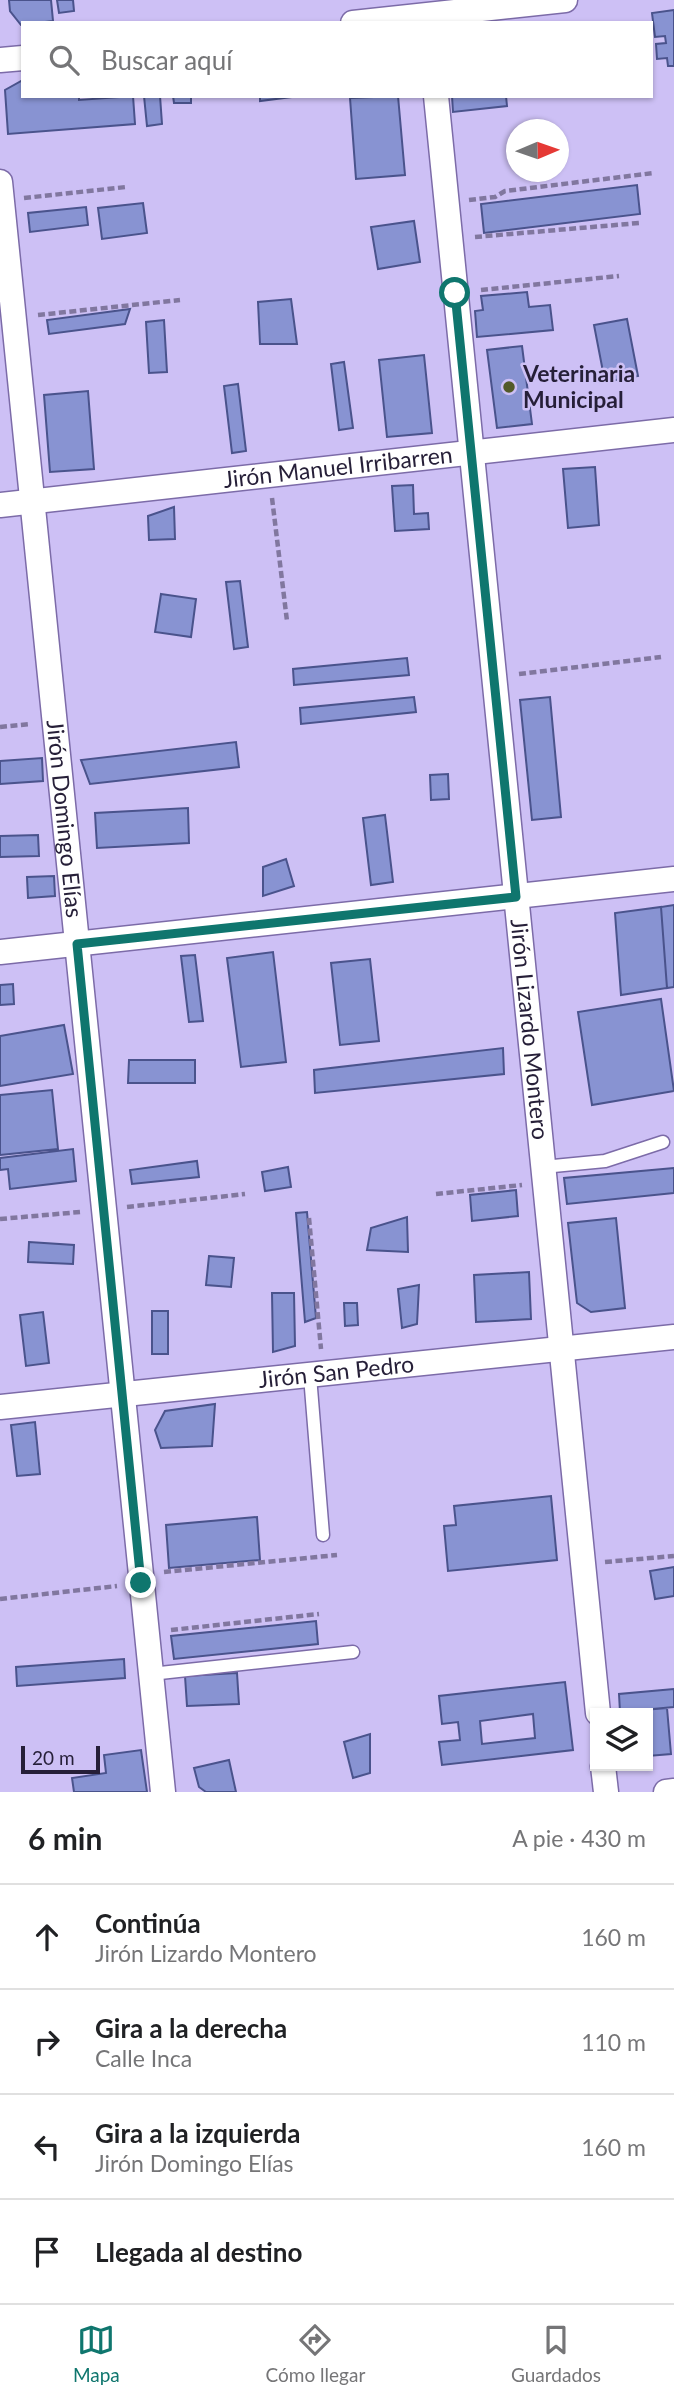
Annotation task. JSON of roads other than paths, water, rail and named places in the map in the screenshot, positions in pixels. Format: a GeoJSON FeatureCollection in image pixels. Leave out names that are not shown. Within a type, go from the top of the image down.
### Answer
{"type":"FeatureCollection","features":[{"type":"Feature","properties":{"kind":"street"},"geometry":{"type":"LineString","coordinates":[[366,21],[427,12],[565,0]]}},
{"type":"Feature","properties":{"kind":"street"},"geometry":{"type":"LineString","coordinates":[[0,60],[21,58]]}},
{"type":"Feature","properties":{"kind":"street","name":"Jirón Lizardo Montero"},"geometry":{"type":"LineString","coordinates":[[436,98],[597,1708]]}},
{"type":"Feature","properties":{"kind":"street","name":"Jirón Domingo Elías"},"geometry":{"type":"LineString","coordinates":[[1,191],[163,1792]]}},
{"type":"Feature","properties":{"kind":"street","name":"Jirón Manuel Irribarren"},"geometry":{"type":"LineString","coordinates":[[0,505],[674,430]]}},
{"type":"Feature","properties":{"kind":"street"},"geometry":{"type":"LineString","coordinates":[[0,953],[674,880]]}},
{"type":"Feature","properties":{"kind":"street","name":"Jirón San Pedro"},"geometry":{"type":"LineString","coordinates":[[0,1407],[674,1337]]}},
{"type":"Feature","properties":{"kind":"street"},"geometry":{"type":"LineString","coordinates":[[604,1771],[606,1792]]}},
{"type":"Feature","properties":{"kind":"street"},"geometry":{"type":"LineString","coordinates":[[666,1792],[674,1791]]}},
{"type":"Feature","properties":{"kind":"lane"},"geometry":{"type":"LineString","coordinates":[[544,1175],[605,1161],[663,1142]]}},
{"type":"Feature","properties":{"kind":"lane"},"geometry":{"type":"LineString","coordinates":[[317,1374],[323,1535]]}},
{"type":"Feature","properties":{"kind":"lane"},"geometry":{"type":"LineString","coordinates":[[151,1674],[353,1652]]}},
{"type":"Feature","properties":{"kind":"place","name":"Veterinaria Municipal"},"geometry":{"type":"Point","coordinates":[509,387]}}]}
